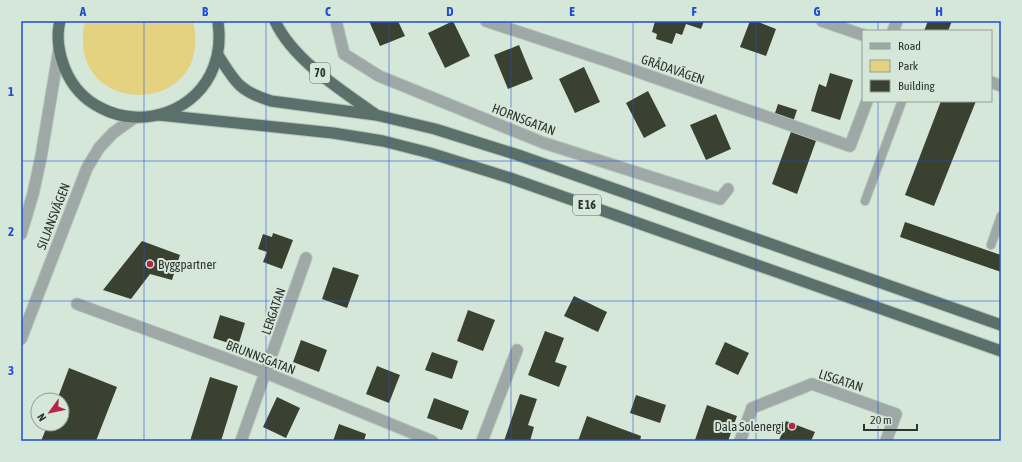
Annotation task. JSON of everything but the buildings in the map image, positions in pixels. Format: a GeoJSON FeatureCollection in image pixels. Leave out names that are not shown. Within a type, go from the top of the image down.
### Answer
{"type":"FeatureCollection","features":[{"type":"Feature","properties":{"kind":"highway"},"geometry":{"type":"LineString","coordinates":[[60,21],[58,37],[59,49],[68,75],[75,87],[84,97],[108,112],[134,118],[159,115],[171,111],[182,105],[201,89],[209,78],[218,55],[218,21]]}},
{"type":"Feature","properties":{"kind":"highway","name":"70"},"geometry":{"type":"LineString","coordinates":[[274,21],[290,44],[309,64],[335,86],[376,114]]}},
{"type":"Feature","properties":{"kind":"highway","name":"E 16"},"geometry":{"type":"LineString","coordinates":[[218,55],[238,84],[256,96],[271,101],[376,114],[435,129],[518,155],[1001,325]]}},
{"type":"Feature","properties":{"kind":"highway","name":"E 16"},"geometry":{"type":"LineString","coordinates":[[159,115],[333,133],[383,141],[430,153],[510,178],[1001,351]]}},
{"type":"Feature","properties":{"kind":"street","name":"HORNSGATAN"},"geometry":{"type":"LineString","coordinates":[[336,21],[344,54],[379,76],[544,143],[720,200],[728,188]]}},
{"type":"Feature","properties":{"kind":"street","name":"GRÅDAVÄGEN"},"geometry":{"type":"LineString","coordinates":[[486,21],[610,62],[850,146],[867,102]]}},
{"type":"Feature","properties":{"kind":"street"},"geometry":{"type":"LineString","coordinates":[[822,21],[862,35]]}},
{"type":"Feature","properties":{"kind":"street","name":"SILJANSVÄGEN"},"geometry":{"type":"LineString","coordinates":[[21,234],[33,194],[59,49]]}},
{"type":"Feature","properties":{"kind":"street","name":"SILJANSVÄGEN"},"geometry":{"type":"LineString","coordinates":[[21,340],[87,168],[100,148],[113,133],[134,118]]}},
{"type":"Feature","properties":{"kind":"street","name":"LERGATAN"},"geometry":{"type":"LineString","coordinates":[[242,441],[306,258]]}},
{"type":"Feature","properties":{"kind":"street","name":"BRUNNSGATAN"},"geometry":{"type":"LineString","coordinates":[[77,304],[266,373],[432,441]]}},
{"type":"Feature","properties":{"kind":"street"},"geometry":{"type":"LineString","coordinates":[[482,441],[517,350]]}},
{"type":"Feature","properties":{"kind":"street","name":"LISGATAN"},"geometry":{"type":"LineString","coordinates":[[740,441],[752,408],[812,384],[896,414],[886,441]]}},
{"type":"Feature","properties":{"kind":"lane"},"geometry":{"type":"LineString","coordinates":[[865,201],[902,102]]}},
{"type":"Feature","properties":{"kind":"lane"},"geometry":{"type":"LineString","coordinates":[[992,245],[1001,216]]}},
{"type":"Feature","properties":{"kind":"green space"},"geometry":{"type":"Polygon","coordinates":[[[85,21],[193,21],[194,53],[183,76],[163,90],[139,95],[116,90],[96,77],[84,53],[85,21]]]}},
{"type":"Feature","properties":{"kind":"place","name":"Byggpartner"},"geometry":{"type":"Point","coordinates":[150,264]}},
{"type":"Feature","properties":{"kind":"place","name":"Dala Solenergi"},"geometry":{"type":"Point","coordinates":[792,426]}}]}
